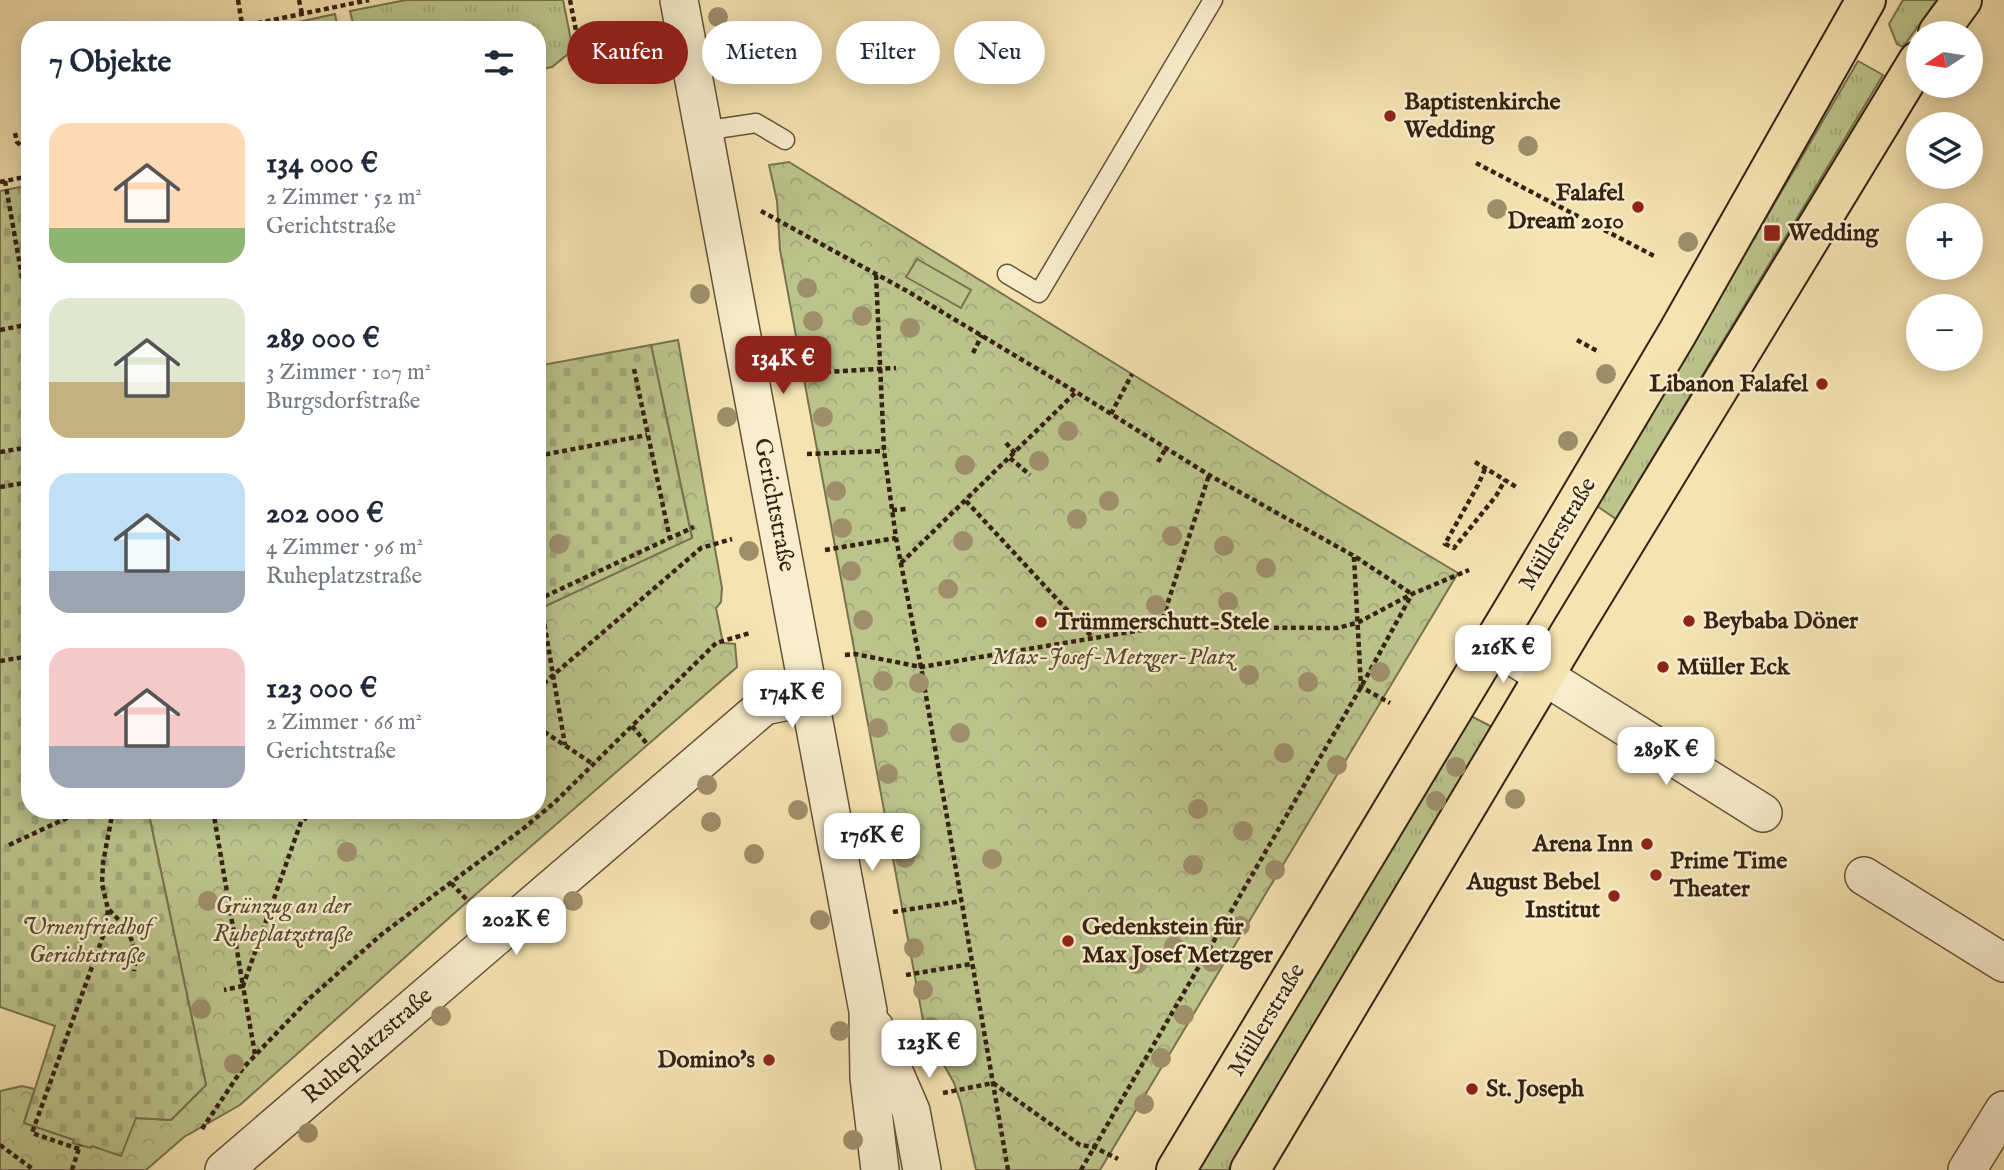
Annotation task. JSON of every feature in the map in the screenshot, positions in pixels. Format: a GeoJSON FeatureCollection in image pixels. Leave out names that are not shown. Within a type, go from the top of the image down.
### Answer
{"type":"FeatureCollection","features":[{"type":"Feature","properties":{"kind":"main road","name":"Müllerstraße"},"geometry":{"type":"LineString","coordinates":[[1176,1170],[1678,332],[1866,0]]}},
{"type":"Feature","properties":{"kind":"main road"},"geometry":{"type":"LineString","coordinates":[[1947,21],[1962,0]]}},
{"type":"Feature","properties":{"kind":"main road"},"geometry":{"type":"LineString","coordinates":[[1250,1170],[1906,81]]}},
{"type":"Feature","properties":{"kind":"street","name":"Gerichtstraße"},"geometry":{"type":"LineString","coordinates":[[679,0],[867,1010],[869,1078],[880,1170]]}},
{"type":"Feature","properties":{"kind":"street"},"geometry":{"type":"LineString","coordinates":[[1493,644],[1763,813]]}},
{"type":"Feature","properties":{"kind":"street","name":"Ruheplatzstraße"},"geometry":{"type":"LineString","coordinates":[[224,1170],[764,706],[809,697]]}},
{"type":"Feature","properties":{"kind":"street"},"geometry":{"type":"LineString","coordinates":[[1864,876],[2004,963]]}},
{"type":"Feature","properties":{"kind":"street","name":"Gerichtstraße"},"geometry":{"type":"LineString","coordinates":[[867,1010],[911,1111],[922,1170]]}},
{"type":"Feature","properties":{"kind":"street"},"geometry":{"type":"LineString","coordinates":[[1967,1170],[2004,1110]]}},
{"type":"Feature","properties":{"kind":"lane"},"geometry":{"type":"LineString","coordinates":[[1007,274],[1039,293],[1213,0]]}},
{"type":"Feature","properties":{"kind":"lane"},"geometry":{"type":"LineString","coordinates":[[703,128],[756,123],[784,134]]}},
{"type":"Feature","properties":{"kind":"path"},"geometry":{"type":"LineString","coordinates":[[238,0],[241,21]]}},
{"type":"Feature","properties":{"kind":"path"},"geometry":{"type":"LineString","coordinates":[[299,0],[302,14]]}},
{"type":"Feature","properties":{"kind":"path"},"geometry":{"type":"LineString","coordinates":[[272,21],[369,0]]}},
{"type":"Feature","properties":{"kind":"path"},"geometry":{"type":"LineString","coordinates":[[570,0],[574,21]]}},
{"type":"Feature","properties":{"kind":"path"},"geometry":{"type":"LineString","coordinates":[[15,133],[17,142],[21,145]]}},
{"type":"Feature","properties":{"kind":"path"},"geometry":{"type":"LineString","coordinates":[[1476,163],[1656,257]]}},
{"type":"Feature","properties":{"kind":"path"},"geometry":{"type":"LineString","coordinates":[[21,178],[2,181],[21,277]]}},
{"type":"Feature","properties":{"kind":"path"},"geometry":{"type":"LineString","coordinates":[[761,211],[982,335],[1209,475],[1354,556],[1412,594]]}},
{"type":"Feature","properties":{"kind":"path"},"geometry":{"type":"LineString","coordinates":[[876,275],[884,451],[896,538],[1008,1170]]}},
{"type":"Feature","properties":{"kind":"path"},"geometry":{"type":"LineString","coordinates":[[0,330],[21,325]]}},
{"type":"Feature","properties":{"kind":"path"},"geometry":{"type":"LineString","coordinates":[[973,353],[982,335]]}},
{"type":"Feature","properties":{"kind":"path"},"geometry":{"type":"LineString","coordinates":[[1577,340],[1599,352]]}},
{"type":"Feature","properties":{"kind":"path"},"geometry":{"type":"LineString","coordinates":[[792,374],[896,368]]}},
{"type":"Feature","properties":{"kind":"path"},"geometry":{"type":"LineString","coordinates":[[634,369],[670,539]]}},
{"type":"Feature","properties":{"kind":"path"},"geometry":{"type":"LineString","coordinates":[[1111,414],[1132,374]]}},
{"type":"Feature","properties":{"kind":"path"},"geometry":{"type":"LineString","coordinates":[[901,563],[1076,392]]}},
{"type":"Feature","properties":{"kind":"path"},"geometry":{"type":"LineString","coordinates":[[546,454],[647,435]]}},
{"type":"Feature","properties":{"kind":"path"},"geometry":{"type":"LineString","coordinates":[[1006,443],[1015,453]]}},
{"type":"Feature","properties":{"kind":"path"},"geometry":{"type":"LineString","coordinates":[[0,452],[21,448]]}},
{"type":"Feature","properties":{"kind":"path"},"geometry":{"type":"LineString","coordinates":[[1158,462],[1166,448]]}},
{"type":"Feature","properties":{"kind":"path"},"geometry":{"type":"LineString","coordinates":[[807,454],[884,451]]}},
{"type":"Feature","properties":{"kind":"path"},"geometry":{"type":"LineString","coordinates":[[1010,458],[1030,475]]}},
{"type":"Feature","properties":{"kind":"path"},"geometry":{"type":"LineString","coordinates":[[1475,462],[1518,488]]}},
{"type":"Feature","properties":{"kind":"path"},"geometry":{"type":"LineString","coordinates":[[1485,469],[1445,544],[1454,548],[1505,481]]}},
{"type":"Feature","properties":{"kind":"path"},"geometry":{"type":"LineString","coordinates":[[1160,627],[1178,558],[1209,475]]}},
{"type":"Feature","properties":{"kind":"path"},"geometry":{"type":"LineString","coordinates":[[0,487],[21,484]]}},
{"type":"Feature","properties":{"kind":"path"},"geometry":{"type":"LineString","coordinates":[[967,501],[1093,638]]}},
{"type":"Feature","properties":{"kind":"path"},"geometry":{"type":"LineString","coordinates":[[892,510],[907,509]]}},
{"type":"Feature","properties":{"kind":"path"},"geometry":{"type":"LineString","coordinates":[[546,596],[694,527]]}},
{"type":"Feature","properties":{"kind":"path"},"geometry":{"type":"LineString","coordinates":[[825,550],[896,538]]}},
{"type":"Feature","properties":{"kind":"path"},"geometry":{"type":"LineString","coordinates":[[546,681],[701,548],[732,539]]}},
{"type":"Feature","properties":{"kind":"path"},"geometry":{"type":"LineString","coordinates":[[1354,556],[1360,687]]}},
{"type":"Feature","properties":{"kind":"path"},"geometry":{"type":"LineString","coordinates":[[845,655],[855,654],[920,667],[1160,627],[1337,628],[1357,623],[1412,594],[1469,570]]}},
{"type":"Feature","properties":{"kind":"path"},"geometry":{"type":"LineString","coordinates":[[1081,1170],[1412,594]]}},
{"type":"Feature","properties":{"kind":"path"},"geometry":{"type":"LineString","coordinates":[[546,810],[716,643],[750,633]]}},
{"type":"Feature","properties":{"kind":"path"},"geometry":{"type":"LineString","coordinates":[[546,637],[565,745]]}},
{"type":"Feature","properties":{"kind":"path"},"geometry":{"type":"LineString","coordinates":[[0,661],[21,658]]}},
{"type":"Feature","properties":{"kind":"path"},"geometry":{"type":"LineString","coordinates":[[1360,687],[1390,703]]}},
{"type":"Feature","properties":{"kind":"path"},"geometry":{"type":"LineString","coordinates":[[632,726],[648,745]]}},
{"type":"Feature","properties":{"kind":"path"},"geometry":{"type":"LineString","coordinates":[[546,733],[593,764]]}},
{"type":"Feature","properties":{"kind":"path"},"geometry":{"type":"LineString","coordinates":[[9,845],[65,819]]}},
{"type":"Feature","properties":{"kind":"path"},"geometry":{"type":"LineString","coordinates":[[72,1170],[79,1147],[32,1133],[106,928],[108,909],[102,884],[103,863],[112,819]]}},
{"type":"Feature","properties":{"kind":"path"},"geometry":{"type":"LineString","coordinates":[[215,819],[256,1055]]}},
{"type":"Feature","properties":{"kind":"path"},"geometry":{"type":"LineString","coordinates":[[243,986],[301,822],[304,819]]}},
{"type":"Feature","properties":{"kind":"path"},"geometry":{"type":"LineString","coordinates":[[202,1129],[243,1068],[310,998],[382,934],[535,819]]}},
{"type":"Feature","properties":{"kind":"path"},"geometry":{"type":"LineString","coordinates":[[452,883],[468,901]]}},
{"type":"Feature","properties":{"kind":"path"},"geometry":{"type":"LineString","coordinates":[[893,912],[961,901]]}},
{"type":"Feature","properties":{"kind":"path"},"geometry":{"type":"LineString","coordinates":[[108,909],[122,922],[133,942],[137,956],[134,971]]}},
{"type":"Feature","properties":{"kind":"path"},"geometry":{"type":"LineString","coordinates":[[905,975],[971,964]]}},
{"type":"Feature","properties":{"kind":"path"},"geometry":{"type":"LineString","coordinates":[[224,990],[243,986]]}},
{"type":"Feature","properties":{"kind":"path"},"geometry":{"type":"LineString","coordinates":[[943,1093],[993,1083],[1080,1145],[1094,1147],[1118,1160]]}},
{"type":"Feature","properties":{"kind":"path"},"geometry":{"type":"LineString","coordinates":[[0,1145],[34,1170]]}},
{"type":"Feature","properties":{"kind":"green space"},"geometry":{"type":"Polygon","coordinates":[[[406,0],[563,0],[567,21],[567,55],[552,67],[546,68],[546,21],[352,21],[350,11],[406,0]]]}},
{"type":"Feature","properties":{"kind":"green space"},"geometry":{"type":"Polygon","coordinates":[[[1903,0],[1937,0],[1922,21],[1906,21],[1906,43],[1903,47],[1897,44],[1889,24],[1903,0]]]}},
{"type":"Feature","properties":{"kind":"green space"},"geometry":{"type":"Polygon","coordinates":[[[335,14],[336,21],[303,21],[335,14]]]}},
{"type":"Feature","properties":{"kind":"green space"},"geometry":{"type":"Polygon","coordinates":[[[1858,61],[1883,75],[1616,519],[1597,506],[1858,61]]]}},
{"type":"Feature","properties":{"kind":"green space","name":"Max-Josef-Metzger-Platz"},"geometry":{"type":"Polygon","coordinates":[[[789,162],[1458,573],[1100,1170],[976,1170],[954,1083],[925,1031],[780,250],[777,201],[769,165],[789,162]]]}},
{"type":"Feature","properties":{"kind":"green space","name":"Urnenfriedhof Gerichtstraße"},"geometry":{"type":"Polygon","coordinates":[[[21,187],[21,819],[150,819],[206,1085],[171,1120],[136,1118],[121,1156],[73,1143],[74,1140],[24,1123],[55,1026],[0,1007],[0,191],[21,187]]]}},
{"type":"Feature","properties":{"kind":"green space"},"geometry":{"type":"Polygon","coordinates":[[[917,259],[971,290],[961,308],[906,277],[917,259]]]}},
{"type":"Feature","properties":{"kind":"green space","name":"Grünzug an der Ruheplatzstraße"},"geometry":{"type":"Polygon","coordinates":[[[678,340],[722,588],[721,602],[716,608],[723,643],[735,644],[737,667],[468,901],[240,1105],[184,1137],[146,1170],[0,1170],[0,1091],[22,1086],[35,1089],[24,1122],[92,1146],[136,1118],[171,1120],[206,1085],[150,819],[546,819],[546,606],[692,537],[651,345],[678,340]]]}},
{"type":"Feature","properties":{"kind":"green space"},"geometry":{"type":"Polygon","coordinates":[[[651,345],[692,538],[546,606],[546,364],[651,345]]]}},
{"type":"Feature","properties":{"kind":"green space"},"geometry":{"type":"Polygon","coordinates":[[[1471,716],[1492,727],[1228,1170],[1197,1170],[1471,716]]]}},
{"type":"Feature","properties":{"kind":"place","name":"Baptistenkirche Wedding"},"geometry":{"type":"Point","coordinates":[1390,116]}},
{"type":"Feature","properties":{"kind":"place","name":"Falafel Dream 2010"},"geometry":{"type":"Point","coordinates":[1638,207]}},
{"type":"Feature","properties":{"kind":"place","name":"Wedding"},"geometry":{"type":"Point","coordinates":[1772,233]}},
{"type":"Feature","properties":{"kind":"place","name":"Libanon Falafel"},"geometry":{"type":"Point","coordinates":[1822,384]}},
{"type":"Feature","properties":{"kind":"place","name":"Beybaba Döner"},"geometry":{"type":"Point","coordinates":[1689,621]}},
{"type":"Feature","properties":{"kind":"place","name":"Trümmerschutt-Stele"},"geometry":{"type":"Point","coordinates":[1041,622]}},
{"type":"Feature","properties":{"kind":"place","name":"Müller Eck"},"geometry":{"type":"Point","coordinates":[1663,667]}},
{"type":"Feature","properties":{"kind":"place","name":"Arena Inn"},"geometry":{"type":"Point","coordinates":[1647,844]}},
{"type":"Feature","properties":{"kind":"place","name":"Prime Time Theater"},"geometry":{"type":"Point","coordinates":[1656,875]}},
{"type":"Feature","properties":{"kind":"place","name":"August Bebel Institut"},"geometry":{"type":"Point","coordinates":[1614,896]}},
{"type":"Feature","properties":{"kind":"place","name":"Gedenkstein für Max Josef Metzger"},"geometry":{"type":"Point","coordinates":[1068,941]}},
{"type":"Feature","properties":{"kind":"place","name":"Domino's"},"geometry":{"type":"Point","coordinates":[769,1060]}},
{"type":"Feature","properties":{"kind":"place","name":"St. Joseph"},"geometry":{"type":"Point","coordinates":[1472,1089]}}]}
